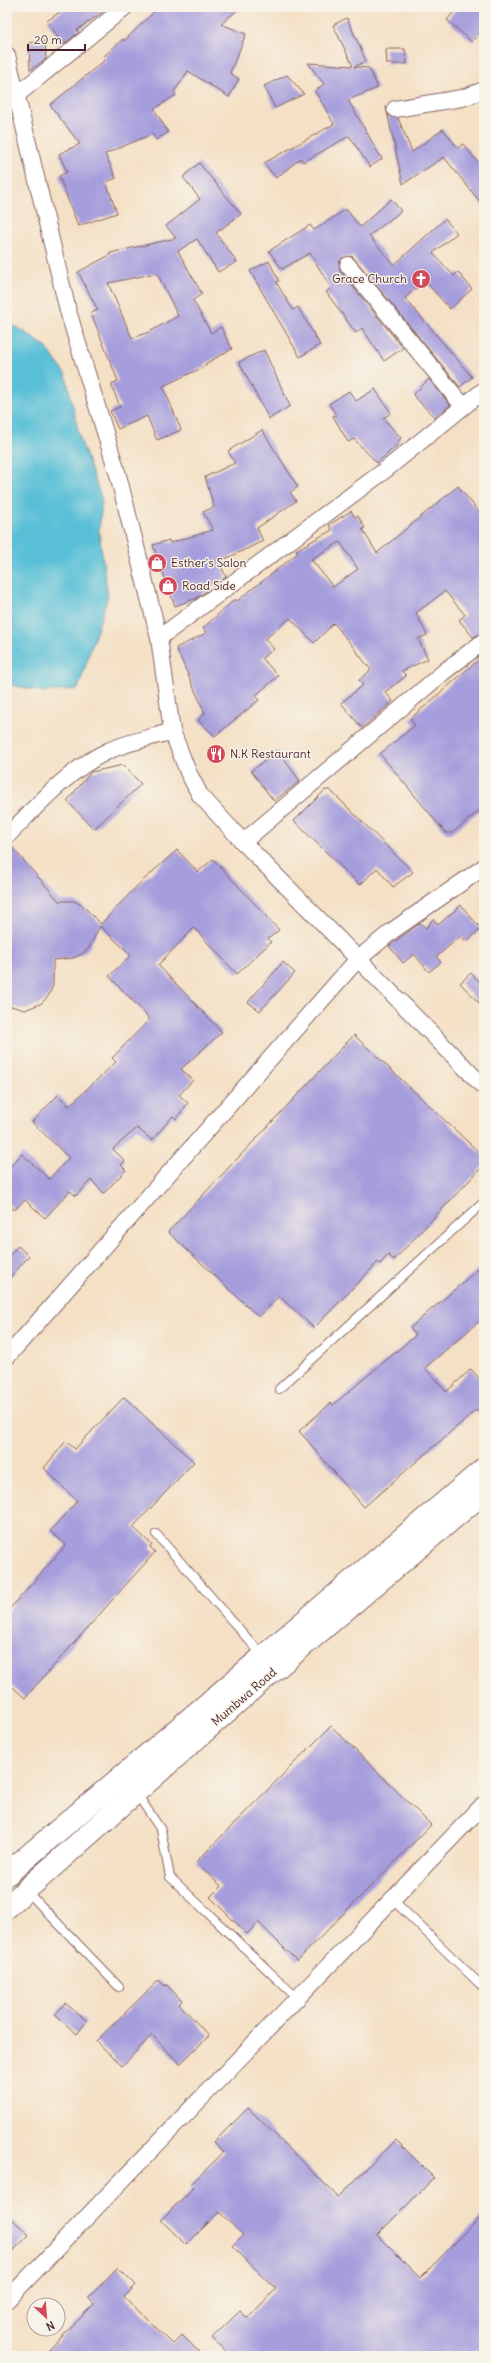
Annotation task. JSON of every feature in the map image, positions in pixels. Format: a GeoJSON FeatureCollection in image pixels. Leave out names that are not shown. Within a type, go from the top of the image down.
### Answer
{"type":"FeatureCollection","features":[{"type":"Feature","properties":{"kind":"main road","name":"Mumbwa Road"},"geometry":{"type":"LineString","coordinates":[[7,1874],[484,1469]]}},
{"type":"Feature","properties":{"kind":"main road","name":"Mumbwa Road"},"geometry":{"type":"LineString","coordinates":[[7,1907],[253,1688],[484,1492]]}},
{"type":"Feature","properties":{"kind":"street"},"geometry":{"type":"LineString","coordinates":[[18,94],[125,7]]}},
{"type":"Feature","properties":{"kind":"street"},"geometry":{"type":"LineString","coordinates":[[7,55],[18,94],[68,311],[118,474],[159,638],[172,731],[177,750],[200,795],[356,960],[484,1087]]}},
{"type":"Feature","properties":{"kind":"street"},"geometry":{"type":"LineString","coordinates":[[395,109],[462,98],[484,90]]}},
{"type":"Feature","properties":{"kind":"street"},"geometry":{"type":"LineString","coordinates":[[348,265],[463,406]]}},
{"type":"Feature","properties":{"kind":"street"},"geometry":{"type":"LineString","coordinates":[[159,638],[384,471],[484,390]]}},
{"type":"Feature","properties":{"kind":"street"},"geometry":{"type":"LineString","coordinates":[[243,842],[445,671],[484,641]]}},
{"type":"Feature","properties":{"kind":"street"},"geometry":{"type":"LineString","coordinates":[[7,836],[64,780],[86,764],[108,751],[172,731]]}},
{"type":"Feature","properties":{"kind":"street"},"geometry":{"type":"LineString","coordinates":[[7,1357],[356,960],[392,931],[484,867]]}},
{"type":"Feature","properties":{"kind":"street"},"geometry":{"type":"LineString","coordinates":[[7,2300],[484,1804]]}},
{"type":"Feature","properties":{"kind":"lane"},"geometry":{"type":"LineString","coordinates":[[278,1389],[484,1202]]}},
{"type":"Feature","properties":{"kind":"lane"},"geometry":{"type":"LineString","coordinates":[[156,1534],[262,1656]]}},
{"type":"Feature","properties":{"kind":"lane"},"geometry":{"type":"LineString","coordinates":[[136,1793],[161,1830],[170,1877],[298,1999]]}},
{"type":"Feature","properties":{"kind":"lane"},"geometry":{"type":"LineString","coordinates":[[26,1891],[119,1988]]}},
{"type":"Feature","properties":{"kind":"lane"},"geometry":{"type":"LineString","coordinates":[[392,1900],[484,1988]]}},
{"type":"Feature","properties":{"kind":"water"},"geometry":{"type":"Polygon","coordinates":[[[7,324],[19,328],[46,347],[66,375],[80,439],[102,500],[99,532],[108,596],[78,689],[45,692],[7,684],[7,324]]]}},
{"type":"Feature","properties":{"kind":"building"},"geometry":{"type":"Polygon","coordinates":[[[67,7],[110,7],[77,30],[79,32],[63,45],[47,21],[67,7]]]}},
{"type":"Feature","properties":{"kind":"building"},"geometry":{"type":"Polygon","coordinates":[[[159,7],[241,7],[221,24],[246,34],[230,73],[239,79],[229,97],[188,71],[174,92],[176,95],[154,109],[168,132],[156,140],[152,134],[105,154],[116,178],[106,182],[117,213],[78,226],[59,176],[67,172],[59,154],[80,144],[50,105],[105,60],[103,57],[123,39],[124,41],[159,7]]]}},
{"type":"Feature","properties":{"kind":"building"},"geometry":{"type":"Polygon","coordinates":[[[458,7],[484,7],[484,27],[472,42],[447,20],[458,7]]]}},
{"type":"Feature","properties":{"kind":"building"},"geometry":{"type":"Polygon","coordinates":[[[347,18],[366,61],[354,67],[369,68],[378,88],[348,100],[382,159],[370,167],[349,136],[303,162],[301,158],[276,178],[264,163],[334,124],[315,91],[324,84],[308,63],[353,66],[333,25],[347,18]]]}},
{"type":"Feature","properties":{"kind":"building"},"geometry":{"type":"Polygon","coordinates":[[[45,41],[46,59],[30,70],[29,43],[45,41]]]}},
{"type":"Feature","properties":{"kind":"building"},"geometry":{"type":"Polygon","coordinates":[[[386,49],[405,49],[407,64],[387,64],[386,49]]]}},
{"type":"Feature","properties":{"kind":"building"},"geometry":{"type":"Polygon","coordinates":[[[287,75],[304,94],[275,108],[264,86],[287,75]]]}},
{"type":"Feature","properties":{"kind":"building"},"geometry":{"type":"Polygon","coordinates":[[[386,107],[388,115],[398,118],[412,152],[443,129],[458,148],[463,144],[484,169],[484,207],[444,157],[403,184],[386,107]]]}},
{"type":"Feature","properties":{"kind":"building"},"geometry":{"type":"Polygon","coordinates":[[[199,163],[241,214],[216,233],[237,262],[218,272],[197,239],[178,251],[202,294],[193,300],[211,333],[221,327],[232,349],[205,364],[206,366],[163,386],[181,430],[157,440],[147,416],[118,429],[110,411],[120,407],[111,384],[118,381],[91,313],[98,310],[78,272],[110,255],[110,253],[176,238],[166,226],[200,199],[183,177],[199,163]],[[157,273],[108,283],[132,338],[149,332],[178,316],[157,273]]]}},
{"type":"Feature","properties":{"kind":"building"},"geometry":{"type":"Polygon","coordinates":[[[391,199],[401,211],[369,236],[394,265],[445,219],[457,233],[433,253],[454,276],[458,272],[472,289],[450,309],[425,281],[405,298],[472,377],[460,387],[352,256],[342,258],[339,262],[340,271],[403,348],[384,361],[362,328],[356,333],[326,292],[331,288],[310,253],[282,269],[269,251],[310,225],[314,230],[346,209],[360,227],[391,199]]]}},
{"type":"Feature","properties":{"kind":"building"},"geometry":{"type":"Polygon","coordinates":[[[269,261],[279,281],[276,282],[293,310],[298,307],[320,345],[300,357],[250,271],[269,261]]]}},
{"type":"Feature","properties":{"kind":"building"},"geometry":{"type":"Polygon","coordinates":[[[264,350],[290,406],[269,419],[239,362],[264,350]]]}},
{"type":"Feature","properties":{"kind":"building"},"geometry":{"type":"Polygon","coordinates":[[[429,379],[450,405],[435,418],[413,395],[429,379]]]}},
{"type":"Feature","properties":{"kind":"building"},"geometry":{"type":"Polygon","coordinates":[[[375,389],[391,413],[383,418],[401,438],[397,442],[399,443],[377,463],[354,439],[348,442],[333,416],[336,415],[329,404],[349,391],[356,401],[375,389]]]}},
{"type":"Feature","properties":{"kind":"building"},"geometry":{"type":"Polygon","coordinates":[[[262,430],[298,487],[290,492],[296,501],[257,528],[263,541],[219,562],[226,577],[197,598],[175,606],[153,545],[169,540],[170,543],[213,530],[203,512],[214,507],[205,477],[235,463],[228,451],[262,430]]]}},
{"type":"Feature","properties":{"kind":"building"},"geometry":{"type":"Polygon","coordinates":[[[458,486],[484,518],[484,632],[473,637],[459,620],[465,615],[445,591],[416,613],[427,635],[418,639],[428,659],[402,671],[406,676],[385,692],[393,701],[362,728],[341,703],[363,685],[359,680],[371,670],[334,623],[314,643],[290,618],[265,639],[274,649],[262,658],[278,676],[255,696],[259,700],[215,736],[198,720],[205,713],[176,648],[206,633],[203,628],[235,599],[237,601],[298,553],[296,550],[332,530],[329,525],[351,511],[355,517],[358,516],[365,528],[362,529],[377,553],[458,486]],[[340,542],[311,559],[333,587],[358,569],[340,542]]]}},
{"type":"Feature","properties":{"kind":"building"},"geometry":{"type":"Polygon","coordinates":[[[484,655],[484,807],[452,833],[446,833],[380,754],[415,725],[410,719],[484,655]]]}},
{"type":"Feature","properties":{"kind":"building"},"geometry":{"type":"Polygon","coordinates":[[[278,751],[300,781],[274,801],[251,771],[278,751]]]}},
{"type":"Feature","properties":{"kind":"building"},"geometry":{"type":"Polygon","coordinates":[[[123,765],[141,784],[94,829],[67,801],[91,772],[123,765]]]}},
{"type":"Feature","properties":{"kind":"building"},"geometry":{"type":"Polygon","coordinates":[[[325,790],[330,790],[413,872],[393,887],[377,868],[360,885],[294,821],[325,790]]]}},
{"type":"Feature","properties":{"kind":"building"},"geometry":{"type":"Polygon","coordinates":[[[7,845],[10,845],[59,901],[74,901],[83,906],[101,924],[139,884],[177,850],[198,872],[213,859],[279,930],[268,939],[271,942],[237,974],[194,928],[158,965],[222,1032],[181,1069],[193,1080],[179,1095],[188,1103],[176,1119],[173,1116],[152,1140],[137,1128],[113,1149],[125,1161],[121,1165],[126,1170],[104,1193],[91,1180],[76,1196],[70,1191],[45,1218],[25,1200],[14,1210],[7,1202],[7,1170],[22,1154],[49,1179],[69,1158],[32,1122],[58,1095],[69,1106],[116,1062],[112,1058],[150,1019],[109,976],[131,955],[100,926],[89,948],[82,954],[73,958],[53,960],[53,985],[49,995],[42,1003],[25,1010],[7,1005],[7,845]]]}},
{"type":"Feature","properties":{"kind":"building"},"geometry":{"type":"Polygon","coordinates":[[[461,905],[481,929],[466,942],[461,936],[436,957],[441,962],[429,972],[414,954],[403,963],[389,946],[420,923],[426,928],[433,919],[438,925],[461,905]]]}},
{"type":"Feature","properties":{"kind":"building"},"geometry":{"type":"Polygon","coordinates":[[[283,962],[295,973],[260,1011],[248,1002],[283,962]]]}},
{"type":"Feature","properties":{"kind":"building"},"geometry":{"type":"Polygon","coordinates":[[[471,973],[484,987],[484,1008],[460,983],[471,973]]]}},
{"type":"Feature","properties":{"kind":"building"},"geometry":{"type":"Polygon","coordinates":[[[354,1035],[484,1157],[484,1165],[394,1260],[388,1255],[380,1264],[378,1262],[314,1328],[279,1296],[259,1317],[168,1232],[354,1035]]]}},
{"type":"Feature","properties":{"kind":"building"},"geometry":{"type":"Polygon","coordinates":[[[18,1246],[29,1256],[7,1281],[7,1258],[18,1246]]]}},
{"type":"Feature","properties":{"kind":"building"},"geometry":{"type":"Polygon","coordinates":[[[484,1264],[484,1317],[425,1368],[446,1392],[471,1369],[484,1384],[484,1420],[476,1410],[364,1507],[299,1431],[331,1403],[333,1405],[416,1335],[410,1328],[484,1264]]]}},
{"type":"Feature","properties":{"kind":"building"},"geometry":{"type":"Polygon","coordinates":[[[124,1397],[194,1462],[133,1527],[152,1545],[150,1547],[155,1552],[25,1698],[7,1682],[7,1612],[66,1545],[50,1531],[77,1501],[44,1468],[66,1441],[75,1449],[124,1397]]]}},
{"type":"Feature","properties":{"kind":"building"},"geometry":{"type":"Polygon","coordinates":[[[331,1726],[431,1825],[297,1961],[258,1922],[247,1934],[210,1897],[221,1886],[196,1862],[331,1726]]]}},
{"type":"Feature","properties":{"kind":"building"},"geometry":{"type":"Polygon","coordinates":[[[159,1980],[165,1986],[166,1984],[182,2001],[179,2004],[209,2036],[180,2064],[152,2035],[122,2066],[96,2041],[159,1980]]]}},
{"type":"Feature","properties":{"kind":"building"},"geometry":{"type":"Polygon","coordinates":[[[65,2003],[87,2021],[77,2034],[55,2015],[65,2003]]]}},
{"type":"Feature","properties":{"kind":"building"},"geometry":{"type":"Polygon","coordinates":[[[248,2108],[338,2197],[396,2140],[434,2178],[377,2235],[420,2278],[484,2214],[484,2356],[230,2356],[212,2338],[240,2311],[248,2318],[276,2289],[232,2246],[243,2235],[219,2212],[186,2245],[161,2220],[194,2187],[191,2184],[224,2152],[214,2142],[248,2108]]]}},
{"type":"Feature","properties":{"kind":"building"},"geometry":{"type":"Polygon","coordinates":[[[7,2214],[29,2235],[7,2257],[7,2214]]]}},
{"type":"Feature","properties":{"kind":"building"},"geometry":{"type":"Polygon","coordinates":[[[118,2267],[136,2285],[124,2297],[173,2344],[182,2335],[203,2356],[43,2356],[62,2337],[66,2337],[66,2333],[94,2304],[88,2298],[118,2267]]]}},
{"type":"Feature","properties":{"kind":"place","name":"Grace Church"},"geometry":{"type":"Point","coordinates":[421,279]}},
{"type":"Feature","properties":{"kind":"place","name":"Esther's Salon"},"geometry":{"type":"Point","coordinates":[157,563]}},
{"type":"Feature","properties":{"kind":"place","name":"Road Side"},"geometry":{"type":"Point","coordinates":[168,586]}},
{"type":"Feature","properties":{"kind":"place","name":"N.K Restaurant"},"geometry":{"type":"Point","coordinates":[216,754]}}]}
